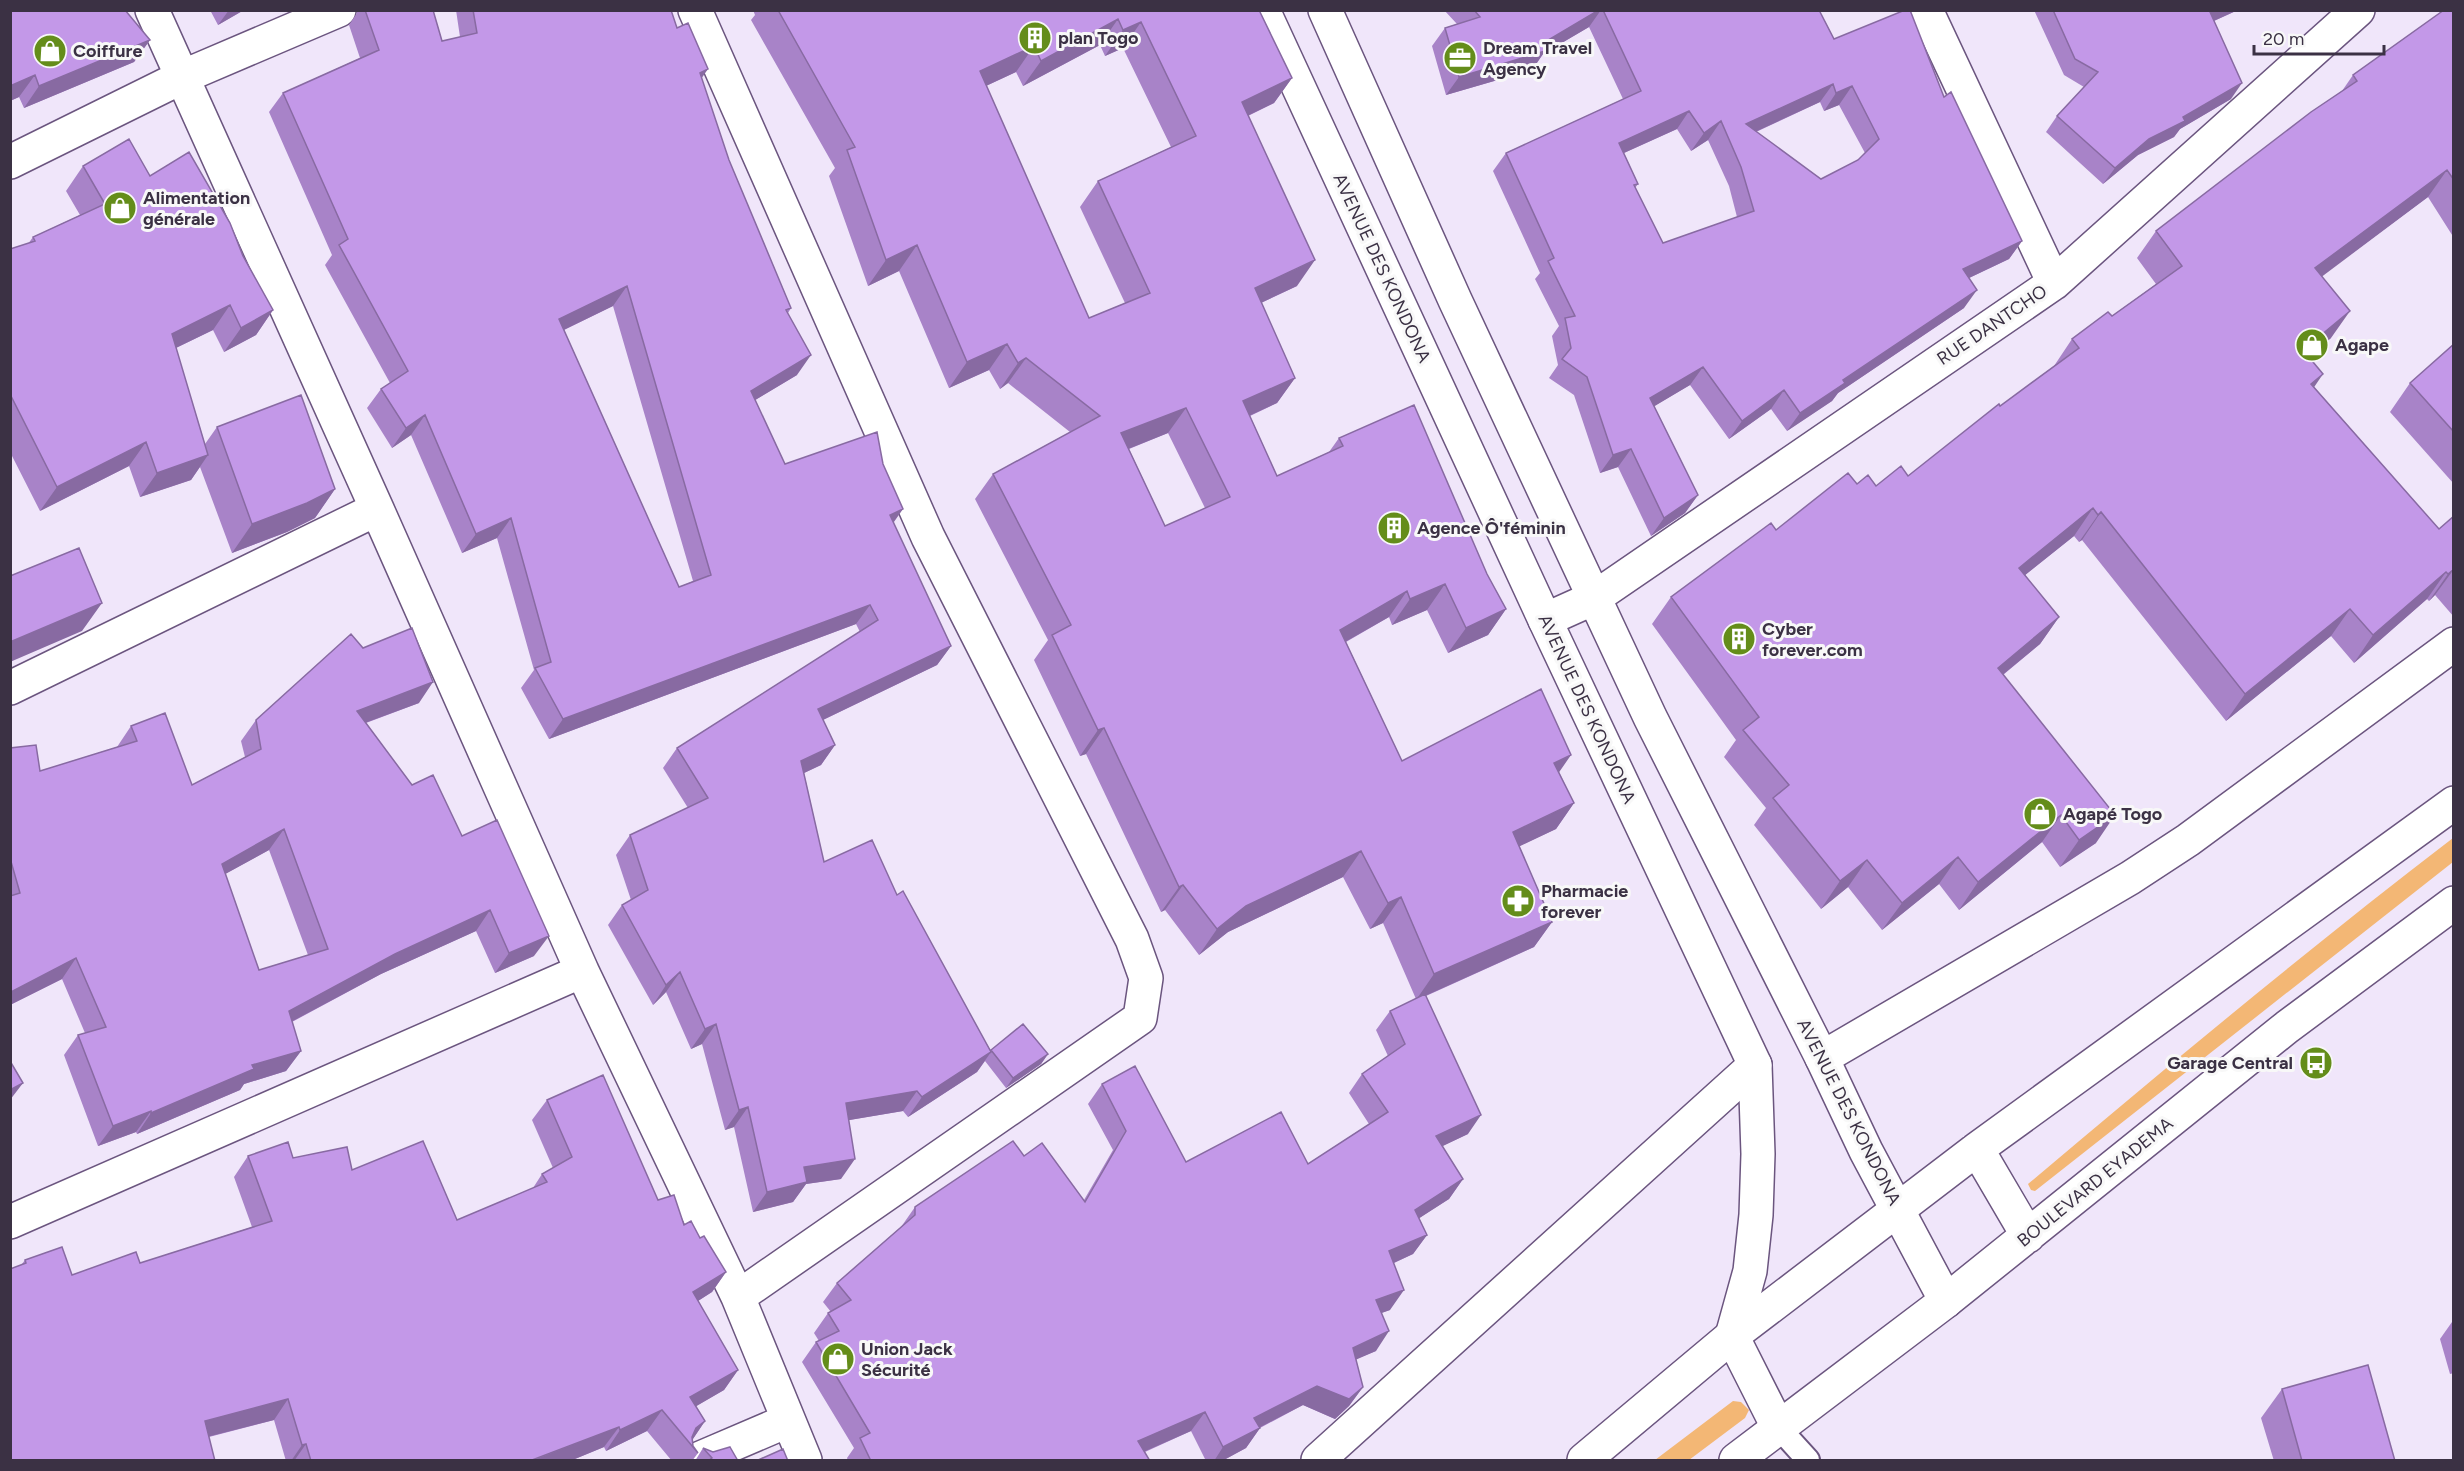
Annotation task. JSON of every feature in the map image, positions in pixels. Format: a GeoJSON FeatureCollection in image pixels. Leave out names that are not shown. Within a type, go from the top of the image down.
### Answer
{"type":"FeatureCollection","features":[{"type":"Feature","properties":{"kind":"main road"},"geometry":{"type":"LineString","coordinates":[[152,10],[582,971],[738,1297],[805,1461]]}},
{"type":"Feature","properties":{"kind":"main road"},"geometry":{"type":"LineString","coordinates":[[10,162],[182,77],[339,10]]}},
{"type":"Feature","properties":{"kind":"main road"},"geometry":{"type":"LineString","coordinates":[[695,10],[928,537],[1132,939],[1146,978],[1140,1018],[738,1297]]}},
{"type":"Feature","properties":{"kind":"main road","name":"AVENUE DES KONDONA"},"geometry":{"type":"LineString","coordinates":[[1263,10],[1545,620],[1755,1065],[1758,1154],[1756,1215],[1750,1271],[1732,1336]]}},
{"type":"Feature","properties":{"kind":"main road","name":"AVENUE DES KONDONA"},"geometry":{"type":"LineString","coordinates":[[1325,10],[1455,300],[1650,717],[1822,1058],[1866,1151],[1946,1300]]}},
{"type":"Feature","properties":{"kind":"main road"},"geometry":{"type":"LineString","coordinates":[[1926,10],[2054,283]]}},
{"type":"Feature","properties":{"kind":"main road","name":"RUE DANTCHO"},"geometry":{"type":"LineString","coordinates":[[1545,620],[1594,598],[2054,283],[2358,10]]}},
{"type":"Feature","properties":{"kind":"main road"},"geometry":{"type":"LineString","coordinates":[[10,688],[377,509]]}},
{"type":"Feature","properties":{"kind":"main road"},"geometry":{"type":"LineString","coordinates":[[1822,1058],[2120,884],[2187,840],[2454,644]]}},
{"type":"Feature","properties":{"kind":"main road"},"geometry":{"type":"LineString","coordinates":[[1584,1461],[1732,1336],[1977,1149],[2454,803]]}},
{"type":"Feature","properties":{"kind":"main road","name":"BOULEVARD EYADEMA"},"geometry":{"type":"LineString","coordinates":[[1736,1461],[1778,1426],[2028,1236],[2287,1027],[2454,903]]}},
{"type":"Feature","properties":{"kind":"main road"},"geometry":{"type":"LineString","coordinates":[[10,1222],[582,971]]}},
{"type":"Feature","properties":{"kind":"main road"},"geometry":{"type":"LineString","coordinates":[[1318,1461],[1755,1065]]}},
{"type":"Feature","properties":{"kind":"main road"},"geometry":{"type":"LineString","coordinates":[[1977,1149],[2028,1236]]}},
{"type":"Feature","properties":{"kind":"main road"},"geometry":{"type":"LineString","coordinates":[[1732,1336],[1778,1426]]}},
{"type":"Feature","properties":{"kind":"main road"},"geometry":{"type":"LineString","coordinates":[[696,1461],[787,1420]]}},
{"type":"Feature","properties":{"kind":"lane"},"geometry":{"type":"LineString","coordinates":[[1778,1426],[1808,1461]]}},
{"type":"Feature","properties":{"kind":"shaded area"},"geometry":{"type":"Polygon","coordinates":[[[2453,838],[2453,862],[2035,1191],[2031,1190],[2028,1184],[2133,1096],[2292,965],[2453,838]]]}},
{"type":"Feature","properties":{"kind":"shaded area"},"geometry":{"type":"Polygon","coordinates":[[[1733,1401],[1741,1402],[1749,1410],[1745,1418],[1689,1460],[1655,1460],[1733,1401]]]}},
{"type":"Feature","properties":{"kind":"building"},"geometry":{"type":"Polygon","coordinates":[[[10,10],[125,10],[150,40],[39,86],[35,75],[10,86],[10,10]]]}},
{"type":"Feature","properties":{"kind":"building"},"geometry":{"type":"Polygon","coordinates":[[[365,10],[433,10],[442,41],[477,33],[473,10],[671,10],[677,28],[688,23],[708,69],[700,73],[729,160],[791,308],[786,310],[811,355],[751,391],[785,464],[877,432],[883,464],[903,509],[890,515],[951,646],[818,709],[835,745],[801,761],[824,862],[872,840],[897,895],[903,891],[991,1052],[922,1097],[917,1091],[846,1103],[855,1159],[804,1167],[807,1182],[767,1192],[748,1107],[739,1110],[716,1024],[705,1029],[680,972],[666,985],[622,905],[648,890],[630,835],[708,798],[677,748],[878,620],[870,605],[563,719],[535,668],[551,662],[511,518],[476,534],[425,415],[406,428],[381,389],[408,371],[339,245],[348,239],[283,93],[379,50],[365,10]],[[627,286],[559,319],[679,587],[711,575],[627,286]]]}},
{"type":"Feature","properties":{"kind":"building"},"geometry":{"type":"Polygon","coordinates":[[[778,10],[1259,10],[1292,78],[1242,102],[1315,260],[1255,288],[1295,378],[1243,401],[1277,476],[1343,446],[1339,438],[1414,405],[1487,574],[1506,609],[1466,628],[1445,584],[1410,599],[1407,591],[1340,630],[1402,761],[1541,689],[1571,755],[1554,763],[1574,803],[1513,832],[1552,922],[1434,974],[1401,897],[1388,903],[1361,851],[1246,906],[1217,929],[1183,885],[1179,887],[1104,728],[1098,730],[1052,635],[1071,625],[993,474],[1100,416],[1026,358],[1018,363],[1007,344],[967,362],[917,245],[886,260],[847,150],[855,147],[778,10]],[[1118,19],[1041,61],[1034,46],[980,71],[1089,318],[1150,293],[1098,181],[1196,136],[1141,22],[1123,30],[1118,19]],[[1186,408],[1121,433],[1165,526],[1230,497],[1186,408]]]}},
{"type":"Feature","properties":{"kind":"building"},"geometry":{"type":"Polygon","coordinates":[[[1474,10],[1599,10],[1543,43],[1545,51],[1459,77],[1445,28],[1480,17],[1474,10]]]}},
{"type":"Feature","properties":{"kind":"building"},"geometry":{"type":"Polygon","coordinates":[[[1603,10],[1819,10],[1834,39],[1910,10],[1944,97],[1951,92],[2022,241],[1963,269],[1977,290],[1843,380],[1845,383],[1800,413],[1784,390],[1742,421],[1703,367],[1650,398],[1698,495],[1664,518],[1631,449],[1613,455],[1587,377],[1562,359],[1571,348],[1565,318],[1575,316],[1548,261],[1554,258],[1506,153],[1641,91],[1603,10]],[[1833,84],[1746,124],[1821,179],[1858,160],[1879,139],[1852,86],[1836,93],[1833,84]],[[1689,111],[1619,143],[1638,184],[1634,185],[1663,243],[1754,211],[1741,167],[1721,121],[1704,133],[1689,111]]]}},
{"type":"Feature","properties":{"kind":"building"},"geometry":{"type":"Polygon","coordinates":[[[2053,10],[2212,10],[2210,12],[2242,83],[2183,117],[2185,121],[2149,139],[2115,168],[2057,116],[2098,72],[2075,59],[2053,10]]]}},
{"type":"Feature","properties":{"kind":"building"},"geometry":{"type":"Polygon","coordinates":[[[2444,10],[2454,10],[2454,180],[2447,170],[2315,268],[2350,311],[2303,350],[2323,374],[2311,384],[2439,529],[2454,516],[2454,569],[2448,574],[2446,572],[2373,635],[2350,609],[2245,694],[2101,512],[2098,515],[2093,508],[2019,568],[2059,617],[1998,668],[2115,815],[2079,840],[2061,815],[1978,882],[1958,857],[1902,903],[1867,860],[1840,881],[1773,798],[1789,785],[1743,730],[1759,717],[1671,597],[1771,523],[1776,530],[1848,473],[1857,484],[1868,475],[1876,486],[1901,466],[1908,476],[1999,404],[2000,406],[2079,348],[2072,339],[2108,312],[2112,316],[2182,266],[2156,231],[2311,112],[2357,81],[2353,75],[2444,10]]]}},
{"type":"Feature","properties":{"kind":"building"},"geometry":{"type":"Polygon","coordinates":[[[129,139],[150,176],[189,152],[230,223],[243,256],[273,310],[241,328],[230,305],[172,334],[208,455],[157,473],[146,442],[57,487],[10,394],[10,249],[35,241],[33,237],[105,204],[83,166],[129,139]]]}},
{"type":"Feature","properties":{"kind":"building"},"geometry":{"type":"Polygon","coordinates":[[[2454,344],[2454,432],[2410,383],[2454,344]]]}},
{"type":"Feature","properties":{"kind":"building"},"geometry":{"type":"Polygon","coordinates":[[[301,395],[335,489],[307,503],[252,524],[217,427],[301,395]]]}},
{"type":"Feature","properties":{"kind":"building"},"geometry":{"type":"Polygon","coordinates":[[[79,548],[102,603],[10,642],[10,576],[79,548]]]}},
{"type":"Feature","properties":{"kind":"building"},"geometry":{"type":"Polygon","coordinates":[[[412,628],[433,682],[357,711],[412,785],[433,775],[462,836],[497,820],[549,936],[509,953],[490,910],[395,954],[289,1011],[301,1051],[252,1065],[254,1069],[151,1113],[151,1111],[113,1126],[78,1035],[106,1027],[76,958],[10,991],[10,896],[20,893],[10,858],[10,748],[36,745],[40,771],[137,741],[131,726],[165,713],[192,785],[261,749],[256,720],[351,634],[363,648],[412,628]],[[284,829],[222,864],[259,970],[328,949],[284,829]]]}},
{"type":"Feature","properties":{"kind":"building"},"geometry":{"type":"Polygon","coordinates":[[[1425,994],[1481,1115],[1436,1136],[1463,1179],[1415,1210],[1427,1235],[1389,1251],[1404,1290],[1376,1300],[1389,1331],[1353,1348],[1363,1387],[1349,1399],[1317,1386],[1254,1418],[1260,1428],[1223,1447],[1205,1412],[1138,1441],[1150,1461],[871,1461],[860,1438],[870,1433],[816,1342],[839,1331],[828,1313],[851,1300],[837,1283],[915,1215],[915,1207],[1013,1141],[1024,1156],[1042,1143],[1085,1202],[1126,1131],[1102,1084],[1135,1066],[1186,1162],[1281,1112],[1308,1164],[1388,1112],[1362,1074],[1405,1044],[1390,1011],[1425,994]]]}},
{"type":"Feature","properties":{"kind":"building"},"geometry":{"type":"Polygon","coordinates":[[[1023,1024],[1048,1054],[1013,1078],[991,1050],[1023,1024]]]}},
{"type":"Feature","properties":{"kind":"building"},"geometry":{"type":"Polygon","coordinates":[[[10,1061],[23,1083],[10,1090],[10,1061]]]}},
{"type":"Feature","properties":{"kind":"building"},"geometry":{"type":"Polygon","coordinates":[[[603,1075],[658,1200],[674,1195],[684,1225],[691,1221],[700,1238],[704,1236],[726,1272],[693,1292],[738,1370],[690,1397],[705,1421],[696,1428],[692,1437],[693,1446],[698,1453],[662,1410],[620,1430],[619,1427],[532,1461],[311,1461],[306,1444],[302,1445],[288,1399],[205,1421],[215,1461],[11,1461],[10,1269],[26,1263],[25,1260],[62,1247],[72,1275],[136,1252],[140,1263],[272,1221],[248,1156],[288,1142],[293,1158],[347,1147],[352,1170],[423,1141],[457,1220],[547,1182],[542,1174],[572,1157],[547,1100],[603,1075]]]}},
{"type":"Feature","properties":{"kind":"building"},"geometry":{"type":"Polygon","coordinates":[[[2368,1365],[2395,1461],[2302,1461],[2282,1389],[2368,1365]]]}},
{"type":"Feature","properties":{"kind":"building"},"geometry":{"type":"Polygon","coordinates":[[[730,1447],[738,1461],[708,1461],[712,1458],[703,1448],[713,1452],[730,1447]]]}},
{"type":"Feature","properties":{"kind":"building"},"geometry":{"type":"Polygon","coordinates":[[[783,1449],[788,1461],[756,1461],[783,1449]]]}},
{"type":"Feature","properties":{"kind":"place","name":"plan Togo"},"geometry":{"type":"Point","coordinates":[1035,38]}},
{"type":"Feature","properties":{"kind":"place","name":"Coiffure"},"geometry":{"type":"Point","coordinates":[50,51]}},
{"type":"Feature","properties":{"kind":"place","name":"Dream Travel Agency"},"geometry":{"type":"Point","coordinates":[1460,58]}},
{"type":"Feature","properties":{"kind":"place","name":"Alimentation générale"},"geometry":{"type":"Point","coordinates":[120,208]}},
{"type":"Feature","properties":{"kind":"place","name":"Agape"},"geometry":{"type":"Point","coordinates":[2312,345]}},
{"type":"Feature","properties":{"kind":"place","name":"Agence Ô'féminin"},"geometry":{"type":"Point","coordinates":[1394,528]}},
{"type":"Feature","properties":{"kind":"place","name":"Cyber forever.com"},"geometry":{"type":"Point","coordinates":[1739,639]}},
{"type":"Feature","properties":{"kind":"place","name":"Agapé Togo"},"geometry":{"type":"Point","coordinates":[2040,814]}},
{"type":"Feature","properties":{"kind":"place","name":"Pharmacie forever"},"geometry":{"type":"Point","coordinates":[1518,901]}},
{"type":"Feature","properties":{"kind":"place","name":"Garage Central"},"geometry":{"type":"Point","coordinates":[2316,1063]}},
{"type":"Feature","properties":{"kind":"place","name":"Union Jack Sécurité"},"geometry":{"type":"Point","coordinates":[838,1359]}}]}
